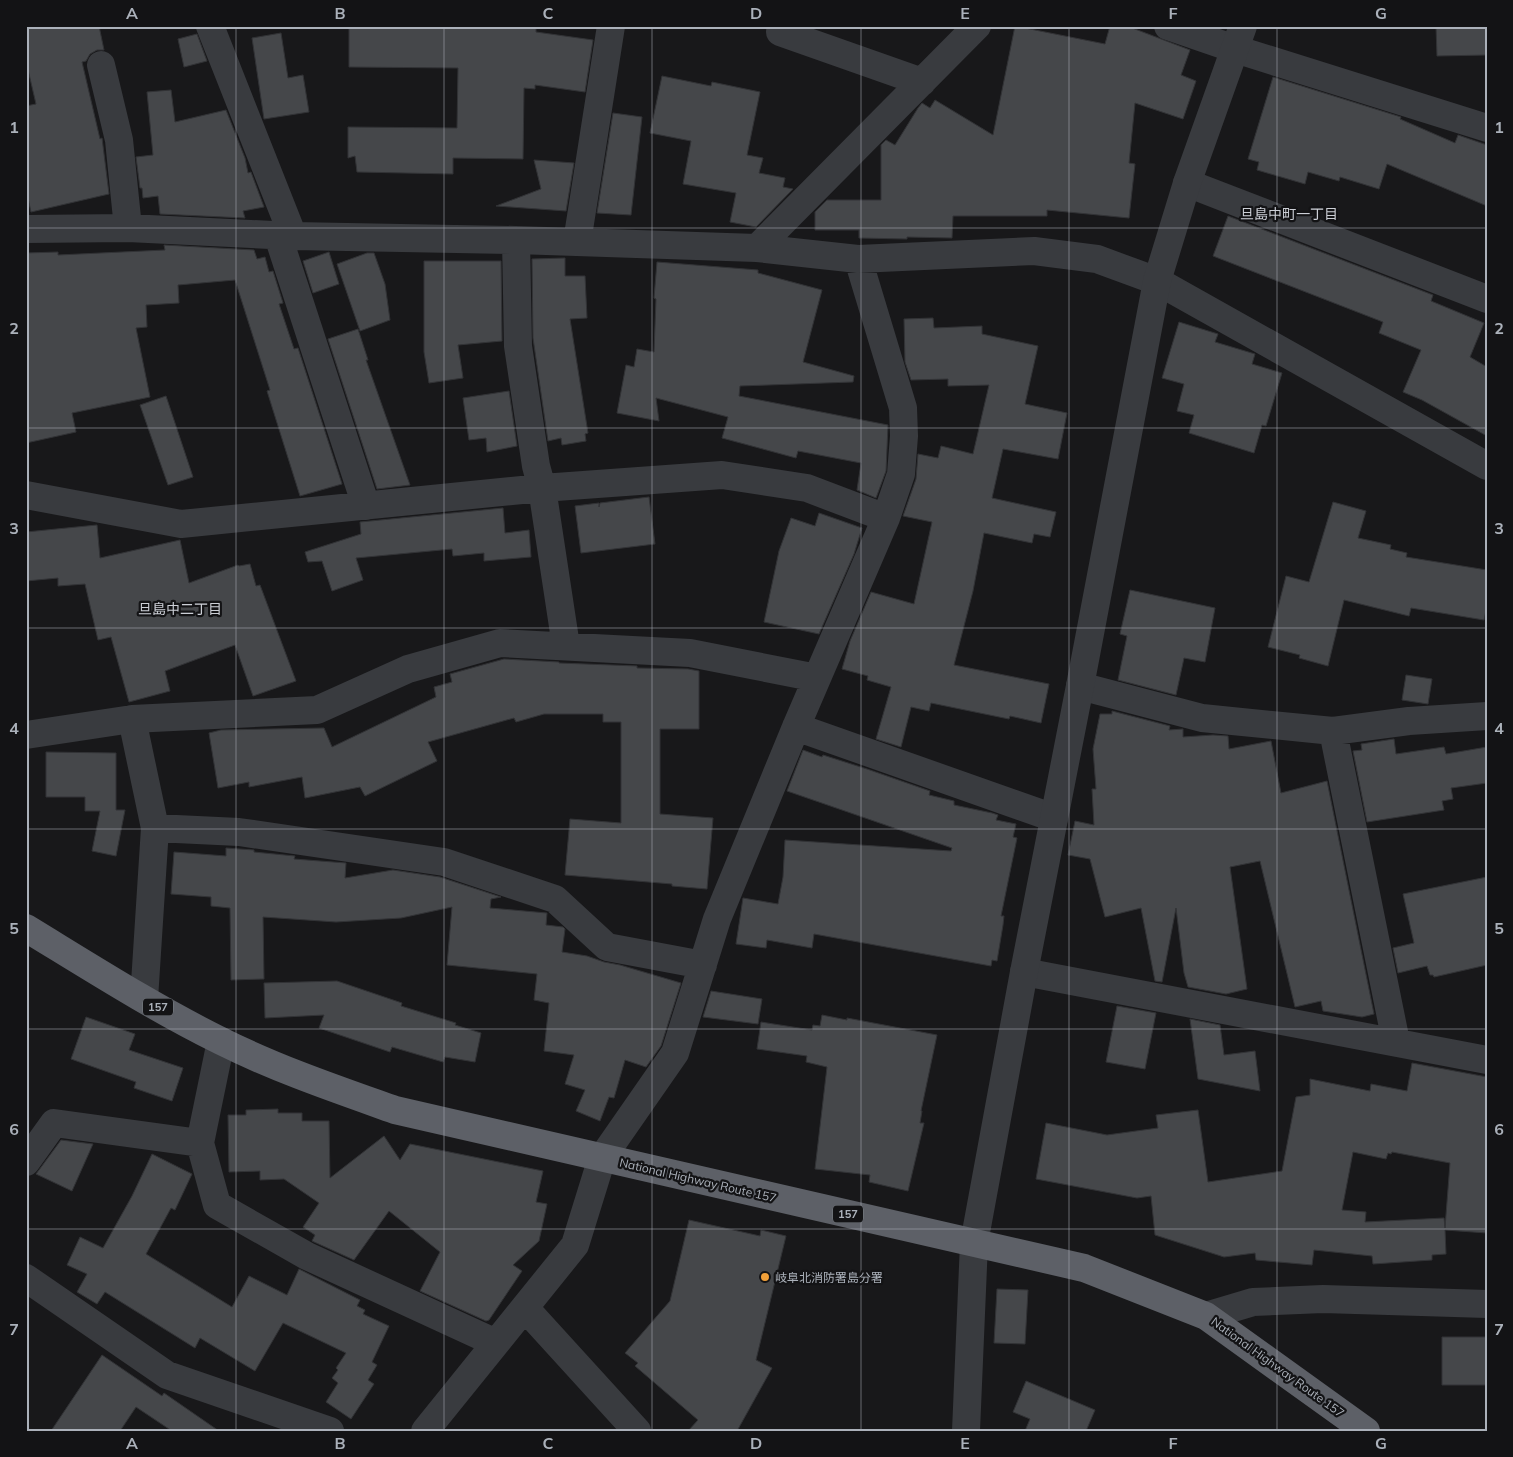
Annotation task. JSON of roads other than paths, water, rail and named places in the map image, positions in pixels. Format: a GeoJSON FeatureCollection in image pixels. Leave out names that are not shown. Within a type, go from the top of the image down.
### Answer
{"type":"FeatureCollection","features":[{"type":"Feature","properties":{"kind":"highway","name":"National Highway Route 157"},"geometry":{"type":"LineString","coordinates":[[26,928],[144,999],[221,1041],[295,1075],[395,1110],[1084,1268],[1206,1316],[1366,1431]]}},
{"type":"Feature","properties":{"kind":"street"},"geometry":{"type":"LineString","coordinates":[[210,26],[285,236],[366,506]]}},
{"type":"Feature","properties":{"kind":"street"},"geometry":{"type":"LineString","coordinates":[[577,242],[611,27],[607,26]]}},
{"type":"Feature","properties":{"kind":"street"},"geometry":{"type":"LineString","coordinates":[[781,26],[780,32],[922,82]]}},
{"type":"Feature","properties":{"kind":"street"},"geometry":{"type":"LineString","coordinates":[[757,248],[977,26]]}},
{"type":"Feature","properties":{"kind":"street"},"geometry":{"type":"LineString","coordinates":[[1168,26],[1239,38],[1487,128]]}},
{"type":"Feature","properties":{"kind":"street"},"geometry":{"type":"LineString","coordinates":[[966,1431],[974,1243],[1024,972],[1157,281],[1188,183],[1239,38]]}},
{"type":"Feature","properties":{"kind":"street"},"geometry":{"type":"LineString","coordinates":[[101,65],[119,140],[128,228]]}},
{"type":"Feature","properties":{"kind":"street"},"geometry":{"type":"LineString","coordinates":[[1188,183],[1487,300]]}},
{"type":"Feature","properties":{"kind":"street"},"geometry":{"type":"LineString","coordinates":[[26,229],[128,228],[285,236],[516,240],[757,248],[858,259],[1034,250],[1097,259],[1157,281],[1487,466]]}},
{"type":"Feature","properties":{"kind":"street"},"geometry":{"type":"LineString","coordinates":[[516,240],[518,346],[566,646]]}},
{"type":"Feature","properties":{"kind":"street"},"geometry":{"type":"LineString","coordinates":[[425,1431],[575,1245],[602,1158],[675,1053],[717,919],[796,727],[886,518],[901,474],[904,436],[903,408],[858,259]]}},
{"type":"Feature","properties":{"kind":"street"},"geometry":{"type":"LineString","coordinates":[[26,495],[181,524],[542,488],[722,475],[807,488],[886,518]]}},
{"type":"Feature","properties":{"kind":"street"},"geometry":{"type":"LineString","coordinates":[[26,735],[132,719],[317,710],[408,668],[500,643],[690,653],[817,678]]}},
{"type":"Feature","properties":{"kind":"street"},"geometry":{"type":"LineString","coordinates":[[1080,686],[1202,718],[1333,730],[1409,721],[1487,716]]}},
{"type":"Feature","properties":{"kind":"street"},"geometry":{"type":"LineString","coordinates":[[132,719],[155,828],[144,999]]}},
{"type":"Feature","properties":{"kind":"street"},"geometry":{"type":"LineString","coordinates":[[796,727],[1054,818]]}},
{"type":"Feature","properties":{"kind":"street"},"geometry":{"type":"LineString","coordinates":[[1333,730],[1396,1042]]}},
{"type":"Feature","properties":{"kind":"street"},"geometry":{"type":"LineString","coordinates":[[155,828],[239,832],[444,862],[555,899],[607,946],[703,965]]}},
{"type":"Feature","properties":{"kind":"street"},"geometry":{"type":"LineString","coordinates":[[1024,972],[1487,1060]]}},
{"type":"Feature","properties":{"kind":"street"},"geometry":{"type":"LineString","coordinates":[[221,1041],[200,1143],[217,1205],[307,1256],[496,1343]]}},
{"type":"Feature","properties":{"kind":"street"},"geometry":{"type":"LineString","coordinates":[[26,1162],[54,1123],[200,1143]]}},
{"type":"Feature","properties":{"kind":"street"},"geometry":{"type":"LineString","coordinates":[[26,1278],[167,1375],[330,1431]]}},
{"type":"Feature","properties":{"kind":"street"},"geometry":{"type":"LineString","coordinates":[[1206,1316],[1253,1302],[1323,1299],[1487,1304]]}},
{"type":"Feature","properties":{"kind":"street"},"geometry":{"type":"LineString","coordinates":[[525,1308],[637,1431]]}},
{"type":"Feature","properties":{"kind":"place","name":"岐阜北消防署島分署"},"geometry":{"type":"Point","coordinates":[765,1277]}},
{"type":"Feature","properties":{"kind":"district","name":"旦島中町一丁目"},"geometry":{"type":"Point","coordinates":[1289,214]}},
{"type":"Feature","properties":{"kind":"district","name":"旦島中二丁目"},"geometry":{"type":"Point","coordinates":[180,609]}}]}
